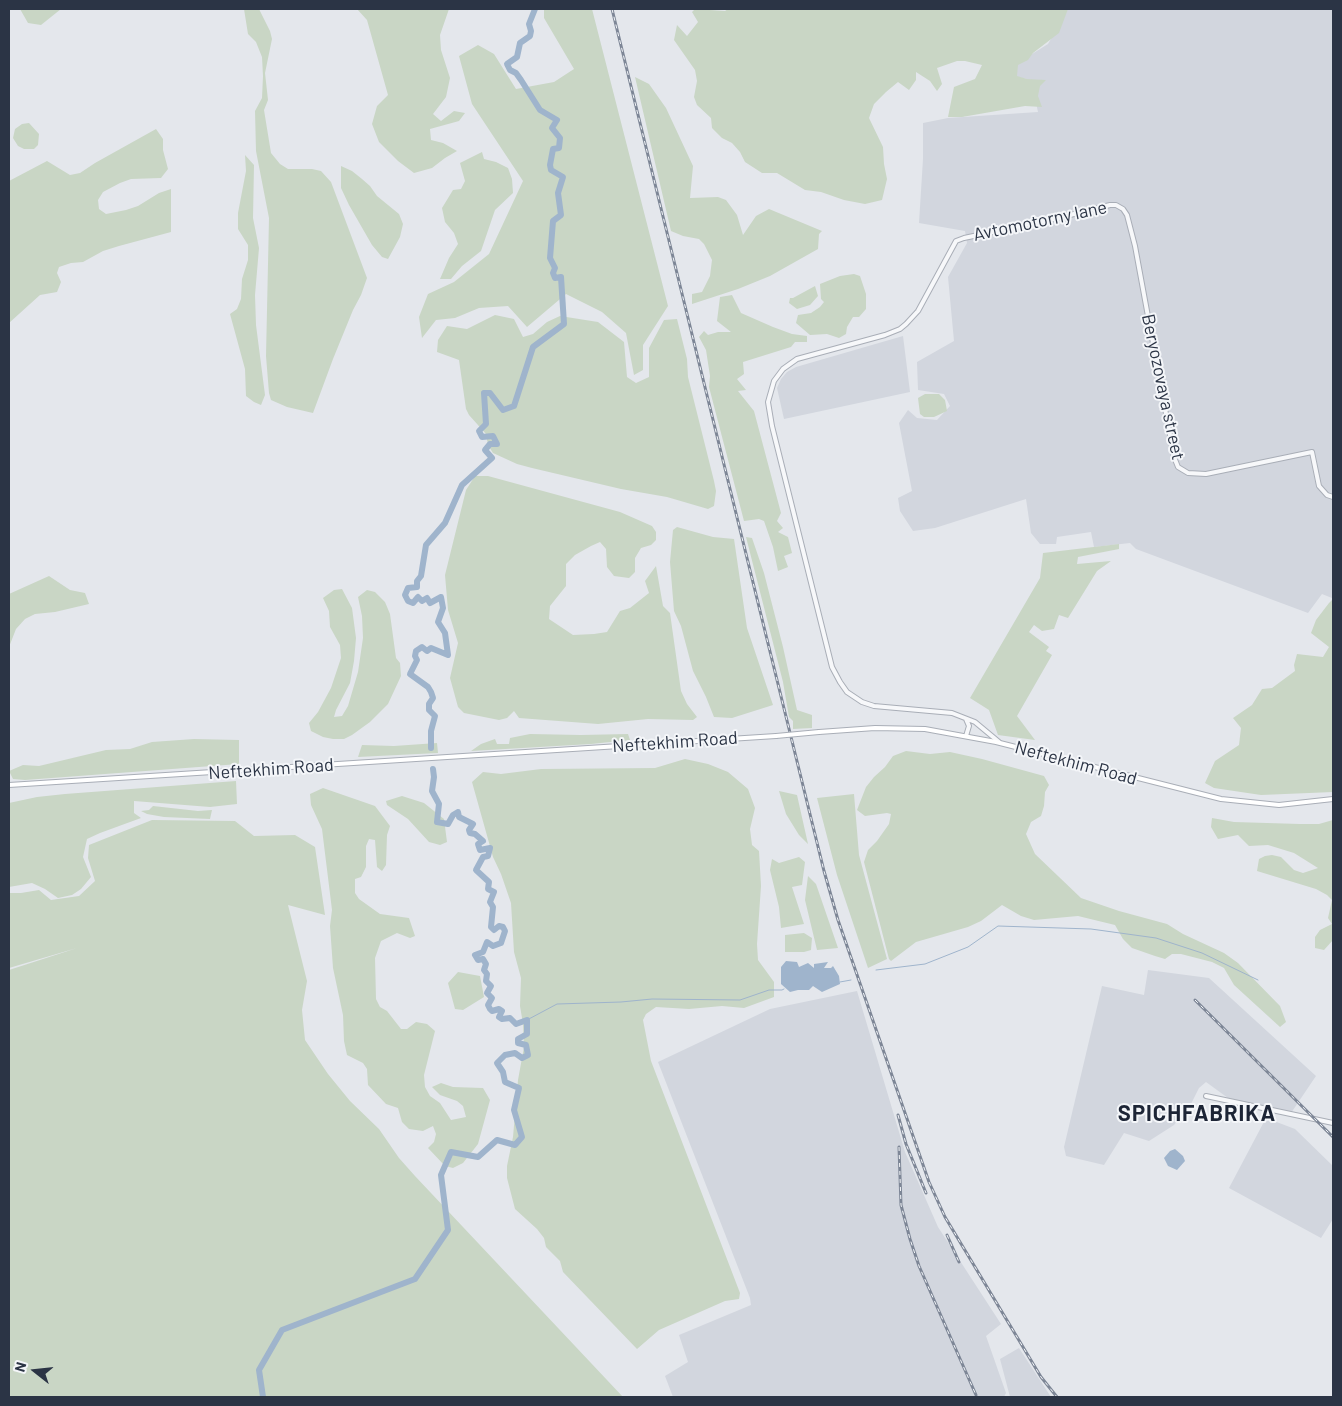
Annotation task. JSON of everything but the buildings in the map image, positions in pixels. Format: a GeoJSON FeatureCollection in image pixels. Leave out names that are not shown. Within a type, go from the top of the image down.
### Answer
{"type":"FeatureCollection","features":[{"type":"Feature","properties":{"kind":"main road","name":"Neftekhim Road"},"geometry":{"type":"LineString","coordinates":[[9,785],[900,728],[925,729],[966,736],[1221,799],[1279,805],[1333,799]]}},
{"type":"Feature","properties":{"kind":"street","name":"Avtomotorny lane"},"geometry":{"type":"LineString","coordinates":[[965,717],[952,713],[874,706],[862,702],[847,692],[840,682],[832,667],[772,426],[768,402],[774,381],[783,369],[797,359],[885,335],[900,329],[918,311],[956,241],[1110,205],[1116,205],[1123,209]]}},
{"type":"Feature","properties":{"kind":"street","name":"Beryozovaya street"},"geometry":{"type":"LineString","coordinates":[[1123,209],[1127,215],[1135,246],[1174,457],[1178,467],[1188,473],[1206,474],[1312,452],[1320,486],[1327,495],[1333,497]]}},
{"type":"Feature","properties":{"kind":"street"},"geometry":{"type":"LineString","coordinates":[[965,717],[969,726],[966,736]]}},
{"type":"Feature","properties":{"kind":"street"},"geometry":{"type":"LineString","coordinates":[[965,717],[975,722],[1002,744]]}},
{"type":"Feature","properties":{"kind":"street"},"geometry":{"type":"LineString","coordinates":[[1206,1096],[1333,1123]]}},
{"type":"Feature","properties":{"kind":"shaded area"},"geometry":{"type":"Polygon","coordinates":[[[1068,9],[1333,9],[1333,596],[1332,598],[1322,594],[1308,613],[1136,549],[1130,543],[1094,547],[1091,532],[1057,537],[1056,544],[1040,544],[1031,533],[1026,499],[935,528],[913,531],[900,511],[898,498],[912,491],[899,423],[908,410],[917,418],[937,420],[950,406],[944,394],[918,390],[917,362],[954,341],[948,277],[967,243],[965,231],[919,223],[923,123],[948,118],[1038,112],[1031,80],[1013,76],[1016,64],[1048,44],[1068,9]]]}},
{"type":"Feature","properties":{"kind":"shaded area"},"geometry":{"type":"Polygon","coordinates":[[[903,336],[910,392],[784,419],[777,388],[787,372],[796,367],[903,336]]]}},
{"type":"Feature","properties":{"kind":"shaded area"},"geometry":{"type":"Polygon","coordinates":[[[1148,970],[1209,978],[1316,1076],[1291,1113],[1228,1098],[1206,1082],[1199,1088],[1190,1106],[1174,1125],[1149,1141],[1124,1133],[1104,1165],[1066,1156],[1064,1147],[1102,986],[1144,995],[1148,970]]]}},
{"type":"Feature","properties":{"kind":"shaded area"},"geometry":{"type":"Polygon","coordinates":[[[857,991],[905,1152],[938,1227],[1001,1324],[986,1336],[1006,1393],[1004,1397],[673,1397],[665,1376],[688,1362],[679,1335],[751,1305],[750,1298],[658,1062],[770,1009],[857,991]]]}},
{"type":"Feature","properties":{"kind":"shaded area"},"geometry":{"type":"Polygon","coordinates":[[[1266,1118],[1295,1129],[1333,1166],[1333,1219],[1321,1238],[1229,1188],[1266,1118]]]}},
{"type":"Feature","properties":{"kind":"shaded area"},"geometry":{"type":"Polygon","coordinates":[[[1019,1348],[1051,1397],[1010,1397],[1000,1359],[1019,1348]]]}},
{"type":"Feature","properties":{"kind":"green space"},"geometry":{"type":"Polygon","coordinates":[[[20,9],[61,9],[41,25],[28,23],[20,9]]]}},
{"type":"Feature","properties":{"kind":"green space"},"geometry":{"type":"Polygon","coordinates":[[[244,9],[259,9],[272,39],[265,73],[268,100],[264,110],[271,153],[280,164],[288,169],[321,171],[331,182],[367,278],[313,413],[287,407],[271,400],[269,393],[266,356],[269,218],[256,151],[255,111],[262,98],[262,57],[256,42],[248,34],[244,9]]]}},
{"type":"Feature","properties":{"kind":"green space"},"geometry":{"type":"Polygon","coordinates":[[[357,9],[449,9],[440,35],[441,50],[450,78],[446,97],[433,114],[441,121],[454,111],[465,113],[459,121],[430,129],[431,140],[443,143],[457,151],[432,168],[414,173],[398,161],[379,142],[372,124],[377,106],[388,95],[367,20],[357,9]]]}},
{"type":"Feature","properties":{"kind":"green space"},"geometry":{"type":"Polygon","coordinates":[[[544,9],[592,9],[668,306],[643,345],[643,370],[634,375],[626,333],[602,312],[566,294],[527,327],[508,306],[479,308],[455,318],[436,320],[422,338],[419,317],[428,294],[454,282],[489,254],[523,181],[472,104],[459,56],[478,45],[494,54],[516,89],[554,82],[574,69],[544,18],[544,9]]]}},
{"type":"Feature","properties":{"kind":"green space"},"geometry":{"type":"Polygon","coordinates":[[[695,9],[725,11],[728,9],[1068,9],[1059,33],[1033,53],[1028,60],[1018,65],[1017,76],[1027,79],[1046,80],[1040,86],[1038,96],[1042,107],[1025,106],[962,117],[948,117],[954,87],[975,79],[982,65],[965,61],[957,61],[937,68],[942,84],[937,91],[930,81],[916,72],[916,80],[909,90],[898,82],[886,92],[874,104],[869,118],[883,147],[887,179],[882,200],[865,204],[844,200],[821,192],[805,190],[777,173],[762,173],[745,162],[740,152],[732,143],[722,138],[712,128],[711,118],[697,105],[694,97],[697,81],[695,70],[674,40],[677,25],[687,36],[698,22],[692,12],[695,9]]]}},
{"type":"Feature","properties":{"kind":"green space"},"geometry":{"type":"Polygon","coordinates":[[[635,77],[649,84],[666,108],[693,166],[690,198],[718,197],[726,200],[737,215],[743,235],[756,216],[769,209],[822,231],[819,234],[818,249],[770,276],[692,304],[692,294],[702,292],[710,276],[712,260],[704,244],[699,239],[683,236],[671,231],[635,77]]]}},
{"type":"Feature","properties":{"kind":"green space"},"geometry":{"type":"Polygon","coordinates":[[[29,123],[39,134],[38,145],[34,149],[24,149],[18,146],[13,138],[15,129],[22,124],[29,123]]]}},
{"type":"Feature","properties":{"kind":"green space"},"geometry":{"type":"Polygon","coordinates":[[[156,129],[163,139],[163,150],[168,169],[161,178],[131,179],[103,192],[98,200],[99,209],[106,214],[126,210],[171,189],[171,232],[103,251],[83,262],[59,267],[57,273],[61,282],[57,292],[40,295],[9,323],[9,181],[47,161],[70,175],[80,173],[156,129]]]}},
{"type":"Feature","properties":{"kind":"green space"},"geometry":{"type":"Polygon","coordinates":[[[482,152],[484,159],[508,168],[512,179],[513,193],[495,210],[481,251],[462,266],[451,279],[440,279],[449,258],[458,244],[454,233],[445,222],[442,208],[453,190],[461,189],[465,181],[460,163],[482,152]]]}},
{"type":"Feature","properties":{"kind":"green space"},"geometry":{"type":"Polygon","coordinates":[[[245,155],[254,165],[253,218],[259,248],[255,295],[256,325],[265,395],[261,405],[246,396],[245,369],[230,314],[237,309],[241,299],[242,279],[248,260],[248,245],[238,229],[238,213],[246,171],[245,155]]]}},
{"type":"Feature","properties":{"kind":"green space"},"geometry":{"type":"Polygon","coordinates":[[[341,166],[352,171],[362,179],[377,196],[399,214],[403,224],[400,237],[388,259],[382,257],[372,245],[349,205],[341,188],[341,166]]]}},
{"type":"Feature","properties":{"kind":"green space"},"geometry":{"type":"Polygon","coordinates":[[[854,274],[860,276],[866,294],[866,309],[859,317],[853,317],[847,327],[846,334],[839,338],[827,334],[810,335],[796,323],[798,315],[811,313],[824,302],[821,299],[820,284],[840,276],[854,274]]]}},
{"type":"Feature","properties":{"kind":"green space"},"geometry":{"type":"Polygon","coordinates":[[[815,286],[818,296],[810,305],[797,309],[789,303],[790,298],[815,286]]]}},
{"type":"Feature","properties":{"kind":"green space"},"geometry":{"type":"Polygon","coordinates":[[[732,295],[741,313],[792,334],[807,336],[807,342],[795,342],[791,347],[743,362],[744,374],[737,379],[746,390],[738,391],[754,411],[781,513],[777,521],[783,528],[778,532],[788,537],[792,553],[784,556],[788,567],[778,571],[773,547],[764,521],[759,519],[744,521],[709,387],[710,376],[706,350],[699,337],[704,331],[708,335],[718,332],[731,332],[717,321],[720,297],[732,295]]]}},
{"type":"Feature","properties":{"kind":"green space"},"geometry":{"type":"Polygon","coordinates":[[[495,315],[514,319],[523,337],[533,334],[547,322],[560,316],[598,322],[624,342],[627,377],[636,383],[649,377],[649,348],[664,320],[677,319],[687,359],[688,377],[716,491],[714,506],[708,509],[667,497],[621,489],[532,468],[517,464],[493,453],[488,445],[486,434],[466,409],[459,360],[437,352],[438,340],[447,326],[467,329],[495,315]]]}},
{"type":"Feature","properties":{"kind":"green space"},"geometry":{"type":"Polygon","coordinates":[[[925,394],[939,394],[945,400],[947,411],[934,417],[924,417],[920,414],[918,398],[925,394]]]}},
{"type":"Feature","properties":{"kind":"green space"},"geometry":{"type":"Polygon","coordinates":[[[475,476],[488,476],[620,512],[652,526],[656,532],[656,540],[651,545],[641,548],[635,558],[635,572],[629,578],[614,576],[607,567],[606,549],[600,542],[575,555],[566,564],[566,586],[550,606],[549,619],[573,635],[607,632],[620,611],[630,608],[649,593],[645,581],[656,566],[663,606],[670,613],[681,691],[687,704],[697,717],[693,720],[648,719],[598,724],[519,718],[514,711],[507,718],[499,720],[464,713],[458,707],[450,678],[458,643],[448,610],[445,575],[466,490],[475,476]]]}},
{"type":"Feature","properties":{"kind":"green space"},"geometry":{"type":"Polygon","coordinates":[[[677,527],[713,537],[734,539],[747,628],[773,705],[732,718],[714,717],[693,671],[681,626],[674,611],[670,562],[673,530],[677,527]]]}},
{"type":"Feature","properties":{"kind":"green space"},"geometry":{"type":"Polygon","coordinates":[[[746,537],[752,538],[764,573],[797,710],[812,715],[812,728],[793,729],[793,721],[789,717],[783,682],[746,537]]]}},
{"type":"Feature","properties":{"kind":"green space"},"geometry":{"type":"Polygon","coordinates":[[[1119,544],[1119,549],[1078,557],[1077,564],[1111,561],[1097,571],[1068,618],[1059,615],[1054,629],[1042,631],[1034,625],[1029,632],[1049,647],[1046,651],[1052,655],[1017,716],[1035,740],[998,735],[989,710],[970,698],[1040,578],[1043,553],[1119,544]]]}},
{"type":"Feature","properties":{"kind":"green space"},"geometry":{"type":"Polygon","coordinates":[[[49,576],[70,590],[85,593],[89,604],[55,612],[35,614],[25,619],[16,629],[9,647],[9,594],[49,576]]]}},
{"type":"Feature","properties":{"kind":"green space"},"geometry":{"type":"Polygon","coordinates":[[[342,589],[352,608],[356,638],[350,683],[334,717],[342,716],[348,706],[358,672],[363,638],[362,616],[358,597],[367,590],[375,592],[385,602],[390,614],[396,658],[400,663],[401,676],[388,704],[370,722],[344,739],[333,739],[323,737],[311,731],[309,723],[318,712],[331,688],[341,658],[340,645],[330,627],[329,611],[323,598],[334,590],[342,589]]]}},
{"type":"Feature","properties":{"kind":"green space"},"geometry":{"type":"Polygon","coordinates":[[[1333,599],[1333,792],[1261,795],[1214,788],[1205,783],[1215,761],[1239,745],[1241,728],[1233,718],[1252,705],[1262,689],[1272,688],[1295,671],[1294,665],[1297,654],[1323,657],[1329,647],[1311,633],[1316,620],[1333,599]]]}},
{"type":"Feature","properties":{"kind":"green space"},"geometry":{"type":"Polygon","coordinates":[[[530,734],[628,734],[630,740],[471,751],[481,744],[495,739],[497,744],[509,744],[510,738],[530,734]]]}},
{"type":"Feature","properties":{"kind":"green space"},"geometry":{"type":"Polygon","coordinates":[[[194,739],[239,740],[239,764],[25,780],[13,779],[9,771],[23,765],[39,766],[106,750],[130,749],[152,742],[194,739]]]}},
{"type":"Feature","properties":{"kind":"green space"},"geometry":{"type":"Polygon","coordinates":[[[437,743],[438,753],[358,757],[362,745],[394,746],[437,743]]]}},
{"type":"Feature","properties":{"kind":"green space"},"geometry":{"type":"Polygon","coordinates":[[[906,751],[930,754],[950,752],[1044,776],[1049,785],[1045,792],[1041,816],[1031,822],[1026,834],[1035,854],[1081,898],[1167,924],[1183,934],[1224,953],[1238,963],[1280,1006],[1286,1022],[1280,1027],[1234,985],[1224,968],[1212,962],[1181,954],[1172,954],[1165,959],[1132,948],[1123,939],[1115,925],[1078,916],[1034,920],[1021,916],[1002,905],[981,921],[968,927],[916,942],[891,961],[864,862],[868,850],[889,824],[891,814],[865,816],[857,810],[866,787],[874,777],[893,756],[906,751]]]}},
{"type":"Feature","properties":{"kind":"green space"},"geometry":{"type":"Polygon","coordinates":[[[685,759],[708,764],[728,772],[748,789],[755,808],[750,829],[752,845],[759,851],[761,886],[757,944],[758,960],[774,982],[774,997],[744,1008],[722,1006],[689,1009],[656,1007],[646,1014],[643,1020],[651,1061],[740,1293],[739,1299],[725,1301],[659,1330],[637,1349],[563,1272],[560,1261],[546,1247],[544,1238],[515,1209],[507,1178],[507,1166],[513,1137],[518,1080],[524,1047],[520,1006],[521,978],[514,952],[511,903],[493,857],[472,782],[483,772],[501,774],[541,769],[655,768],[685,759]]]}},
{"type":"Feature","properties":{"kind":"green space"},"geometry":{"type":"Polygon","coordinates":[[[236,781],[237,804],[210,807],[134,801],[134,813],[141,818],[87,839],[83,857],[91,877],[81,889],[72,895],[58,898],[32,883],[9,887],[9,803],[65,794],[236,781]]]}},
{"type":"Feature","properties":{"kind":"green space"},"geometry":{"type":"Polygon","coordinates":[[[323,788],[375,806],[390,826],[387,835],[386,865],[382,871],[377,867],[375,840],[369,839],[366,846],[366,867],[361,877],[355,879],[355,893],[359,899],[380,914],[409,918],[415,936],[410,938],[397,933],[381,941],[375,958],[376,999],[380,1007],[387,1011],[401,1029],[407,1029],[416,1022],[427,1024],[435,1031],[424,1075],[425,1087],[430,1096],[440,1103],[451,1120],[466,1117],[463,1106],[457,1101],[440,1095],[432,1087],[441,1083],[453,1087],[483,1088],[490,1100],[478,1144],[463,1163],[453,1168],[445,1166],[428,1148],[434,1142],[436,1134],[433,1126],[423,1131],[409,1129],[402,1122],[398,1108],[386,1104],[368,1085],[367,1069],[363,1063],[347,1055],[344,1041],[343,1015],[333,968],[330,926],[332,910],[322,829],[311,805],[310,794],[323,788]]]}},
{"type":"Feature","properties":{"kind":"green space"},"geometry":{"type":"Polygon","coordinates":[[[779,791],[797,795],[808,844],[799,835],[786,814],[779,791]]]}},
{"type":"Feature","properties":{"kind":"green space"},"geometry":{"type":"Polygon","coordinates":[[[854,794],[859,855],[887,959],[868,968],[837,875],[817,798],[854,794]]]}},
{"type":"Feature","properties":{"kind":"green space"},"geometry":{"type":"Polygon","coordinates":[[[402,796],[424,803],[444,819],[447,842],[440,845],[429,842],[408,819],[387,805],[386,801],[402,796]]]}},
{"type":"Feature","properties":{"kind":"green space"},"geometry":{"type":"Polygon","coordinates":[[[153,806],[198,811],[212,810],[210,819],[164,817],[141,811],[149,810],[153,806]]]}},
{"type":"Feature","properties":{"kind":"green space"},"geometry":{"type":"Polygon","coordinates":[[[1212,818],[1234,822],[1300,824],[1319,824],[1333,820],[1333,940],[1324,950],[1315,948],[1315,937],[1320,930],[1332,924],[1328,918],[1332,900],[1316,889],[1257,871],[1259,859],[1272,855],[1281,857],[1294,870],[1303,873],[1318,868],[1294,853],[1268,845],[1249,846],[1238,835],[1218,839],[1211,827],[1212,818]]]}},
{"type":"Feature","properties":{"kind":"green space"},"geometry":{"type":"Polygon","coordinates":[[[152,820],[235,821],[254,836],[295,835],[315,847],[325,915],[288,905],[307,981],[302,1010],[305,1040],[328,1074],[350,1101],[379,1129],[399,1158],[415,1176],[623,1397],[9,1397],[9,970],[77,948],[9,968],[9,893],[39,890],[51,900],[79,896],[95,881],[88,858],[89,845],[152,820]]]}},
{"type":"Feature","properties":{"kind":"green space"},"geometry":{"type":"Polygon","coordinates":[[[799,857],[805,862],[802,885],[792,887],[804,924],[781,928],[779,907],[770,870],[772,859],[779,863],[799,857]]]}},
{"type":"Feature","properties":{"kind":"green space"},"geometry":{"type":"Polygon","coordinates":[[[808,876],[816,884],[838,948],[817,950],[805,900],[808,876]]]}},
{"type":"Feature","properties":{"kind":"green space"},"geometry":{"type":"Polygon","coordinates":[[[804,933],[812,938],[811,950],[785,952],[785,935],[804,933]]]}},
{"type":"Feature","properties":{"kind":"green space"},"geometry":{"type":"Polygon","coordinates":[[[458,972],[480,976],[484,997],[463,1010],[455,1009],[448,983],[458,972]]]}},
{"type":"Feature","properties":{"kind":"water"},"geometry":{"type":"Polygon","coordinates":[[[786,961],[797,962],[799,967],[808,963],[814,968],[814,964],[828,962],[824,968],[831,968],[833,966],[839,976],[840,984],[822,992],[813,986],[809,990],[790,992],[781,984],[781,967],[786,961]]]}},
{"type":"Feature","properties":{"kind":"water"},"geometry":{"type":"Polygon","coordinates":[[[1175,1149],[1183,1156],[1185,1161],[1177,1170],[1168,1166],[1164,1158],[1170,1151],[1175,1149]]]}},
{"type":"Feature","properties":{"kind":"waterway"},"geometry":{"type":"LineString","coordinates":[[431,748],[431,731],[435,716],[429,710],[429,704],[433,698],[428,687],[410,674],[417,660],[415,656],[416,651],[422,647],[427,651],[431,648],[448,655],[445,633],[438,622],[443,608],[441,597],[430,603],[427,598],[422,601],[418,597],[413,603],[408,601],[405,595],[408,588],[417,587],[417,581],[421,576],[426,545],[445,523],[462,485],[492,458],[485,450],[490,444],[497,444],[493,436],[482,437],[479,431],[486,424],[484,393],[490,393],[503,410],[514,406],[533,347],[564,324],[561,277],[555,278],[553,273],[555,268],[550,258],[553,221],[561,215],[558,193],[563,177],[551,170],[550,165],[553,149],[559,148],[560,138],[552,128],[557,120],[540,110],[516,73],[510,70],[507,64],[517,57],[520,43],[530,36],[529,24],[535,9]]}},
{"type":"Feature","properties":{"kind":"waterway"},"geometry":{"type":"LineString","coordinates":[[263,1397],[259,1370],[282,1330],[415,1279],[448,1230],[441,1175],[451,1152],[478,1157],[497,1140],[515,1145],[522,1137],[514,1110],[519,1088],[505,1082],[503,1072],[497,1063],[505,1055],[515,1053],[522,1058],[528,1055],[526,1045],[518,1043],[518,1039],[527,1034],[527,1020],[516,1024],[510,1018],[502,1019],[499,1017],[502,1011],[499,1009],[492,1011],[490,1009],[488,1005],[492,998],[487,993],[491,986],[486,981],[487,974],[484,970],[486,964],[483,959],[478,960],[475,955],[483,952],[487,942],[493,946],[501,943],[505,931],[503,927],[499,926],[494,930],[491,927],[493,907],[490,902],[494,892],[488,889],[489,882],[476,870],[483,857],[488,856],[490,848],[480,850],[478,844],[483,841],[475,834],[470,833],[469,830],[473,824],[459,817],[458,812],[453,815],[448,824],[437,822],[439,804],[432,791],[433,769]]}},
{"type":"Feature","properties":{"kind":"waterway"},"geometry":{"type":"LineString","coordinates":[[876,970],[925,964],[968,947],[998,926],[1091,929],[1156,938],[1202,953],[1258,980]]}},
{"type":"Feature","properties":{"kind":"waterway"},"geometry":{"type":"LineString","coordinates":[[840,982],[851,980]]}},
{"type":"Feature","properties":{"kind":"waterway"},"geometry":{"type":"LineString","coordinates":[[527,1020],[557,1004],[652,999],[740,1000],[769,990],[784,989]]}},
{"type":"Feature","properties":{"kind":"railway"},"geometry":{"type":"LineString","coordinates":[[612,9],[824,871],[838,920],[929,1182],[945,1217],[1041,1377],[1057,1397]]}},
{"type":"Feature","properties":{"kind":"railway"},"geometry":{"type":"LineString","coordinates":[[1195,1000],[1333,1137]]}},
{"type":"Feature","properties":{"kind":"railway"},"geometry":{"type":"LineString","coordinates":[[898,1115],[906,1144],[926,1193]]}},
{"type":"Feature","properties":{"kind":"railway"},"geometry":{"type":"LineString","coordinates":[[899,1147],[901,1205],[910,1239],[919,1266],[976,1395]]}},
{"type":"Feature","properties":{"kind":"railway"},"geometry":{"type":"LineString","coordinates":[[947,1235],[959,1262]]}},
{"type":"Feature","properties":{"kind":"district","name":"SPICHFABRIKA"},"geometry":{"type":"Point","coordinates":[1197,1114]}}]}
